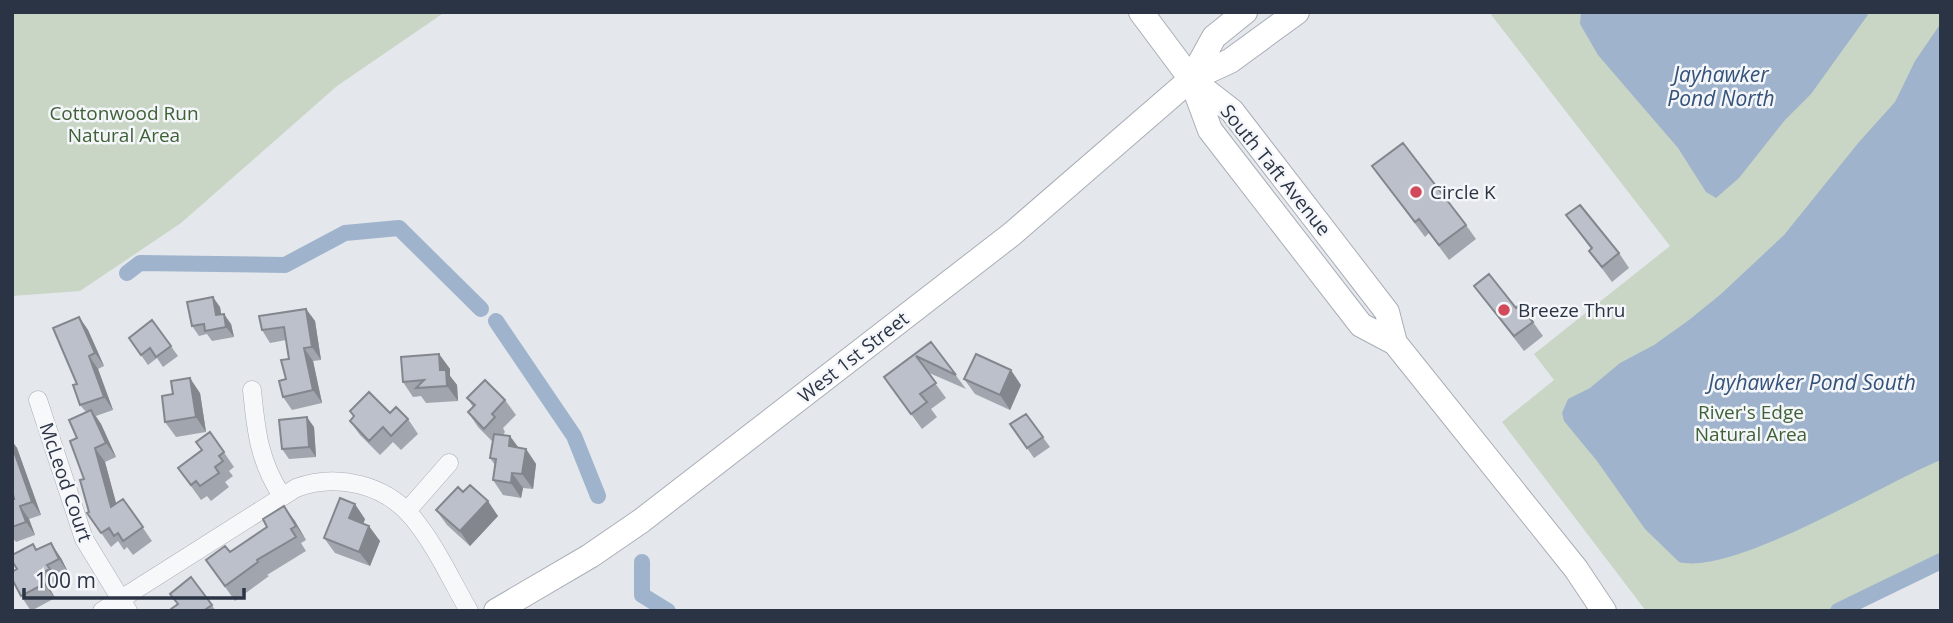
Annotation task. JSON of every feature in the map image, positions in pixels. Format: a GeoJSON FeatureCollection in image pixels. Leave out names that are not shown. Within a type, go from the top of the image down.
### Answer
{"type":"FeatureCollection","features":[{"type":"Feature","properties":{"kind":"main road","name":"South Taft Avenue"},"geometry":{"type":"LineString","coordinates":[[1141,12],[1191,79],[1210,130],[1361,325],[1395,343],[1567,559],[1604,611]]}},
{"type":"Feature","properties":{"kind":"main road","name":"West 1st Street"},"geometry":{"type":"LineString","coordinates":[[1191,79],[1214,37],[1245,12]]}},
{"type":"Feature","properties":{"kind":"main road","name":"West 1st Street"},"geometry":{"type":"LineString","coordinates":[[496,611],[590,556],[641,521],[1012,234],[1191,79],[1230,61],[1297,12]]}},
{"type":"Feature","properties":{"kind":"street"},"geometry":{"type":"LineString","coordinates":[[252,390],[262,459],[282,496]]}},
{"type":"Feature","properties":{"kind":"street","name":"McLeod Court"},"geometry":{"type":"LineString","coordinates":[[38,400],[84,539],[125,604]]}},
{"type":"Feature","properties":{"kind":"street"},"geometry":{"type":"LineString","coordinates":[[407,512],[449,463]]}},
{"type":"Feature","properties":{"kind":"street"},"geometry":{"type":"LineString","coordinates":[[102,611],[125,604],[282,496],[308,483],[348,481],[372,487],[407,512],[424,532],[469,611]]}},
{"type":"Feature","properties":{"kind":"green space","name":"Cottonwood Run Natural Area"},"geometry":{"type":"Polygon","coordinates":[[[12,12],[445,12],[337,86],[181,223],[80,291],[12,296],[12,12]]]}},
{"type":"Feature","properties":{"kind":"green space","name":"River's Edge Natural Area"},"geometry":{"type":"Polygon","coordinates":[[[1489,12],[1941,12],[1941,565],[1845,611],[1646,611],[1502,422],[1554,380],[1534,354],[1670,246],[1489,12]]]}},
{"type":"Feature","properties":{"kind":"water","name":"Jayhawker Pond North"},"geometry":{"type":"Polygon","coordinates":[[[1581,12],[1870,12],[1811,94],[1785,120],[1739,178],[1716,198],[1706,192],[1678,148],[1598,55],[1580,24],[1581,12]]]}},
{"type":"Feature","properties":{"kind":"water","name":"Jayhawker Pond South"},"geometry":{"type":"Polygon","coordinates":[[[1941,23],[1941,460],[1771,542],[1703,563],[1679,562],[1645,529],[1597,461],[1564,421],[1562,413],[1568,399],[1590,388],[1620,363],[1654,345],[1689,320],[1784,235],[1895,102],[1915,61],[1941,23]]]}},
{"type":"Feature","properties":{"kind":"building"},"geometry":{"type":"Polygon","coordinates":[[[1403,143],[1466,225],[1439,245],[1419,219],[1415,222],[1372,166],[1403,143]]]}},
{"type":"Feature","properties":{"kind":"building"},"geometry":{"type":"Polygon","coordinates":[[[1580,205],[1619,253],[1602,267],[1589,251],[1592,248],[1566,215],[1580,205]]]}},
{"type":"Feature","properties":{"kind":"building","name":"Breeze Thru"},"geometry":{"type":"Polygon","coordinates":[[[1489,274],[1516,308],[1519,305],[1533,322],[1514,336],[1474,286],[1489,274]]]}},
{"type":"Feature","properties":{"kind":"building"},"geometry":{"type":"Polygon","coordinates":[[[213,297],[216,315],[224,314],[226,327],[205,331],[204,324],[192,326],[187,302],[213,297]]]}},
{"type":"Feature","properties":{"kind":"building"},"geometry":{"type":"Polygon","coordinates":[[[306,309],[312,347],[304,348],[313,390],[283,397],[279,381],[286,379],[281,360],[289,359],[284,327],[262,330],[259,316],[306,309]]]}},
{"type":"Feature","properties":{"kind":"building"},"geometry":{"type":"Polygon","coordinates":[[[79,317],[95,353],[89,356],[104,397],[80,405],[73,385],[77,384],[53,328],[79,317]]]}},
{"type":"Feature","properties":{"kind":"building"},"geometry":{"type":"Polygon","coordinates":[[[152,320],[171,346],[156,357],[150,348],[141,355],[129,338],[152,320]]]}},
{"type":"Feature","properties":{"kind":"building"},"geometry":{"type":"Polygon","coordinates":[[[931,342],[956,375],[916,356],[936,383],[920,394],[927,402],[911,414],[884,377],[931,342]]]}},
{"type":"Feature","properties":{"kind":"building"},"geometry":{"type":"Polygon","coordinates":[[[439,354],[440,370],[446,370],[447,386],[416,388],[424,380],[403,382],[401,357],[439,354]]]}},
{"type":"Feature","properties":{"kind":"building"},"geometry":{"type":"Polygon","coordinates":[[[976,354],[1011,370],[1000,395],[964,379],[976,354]]]}},
{"type":"Feature","properties":{"kind":"building"},"geometry":{"type":"Polygon","coordinates":[[[190,378],[196,417],[165,422],[162,396],[173,394],[171,381],[190,378]]]}},
{"type":"Feature","properties":{"kind":"building"},"geometry":{"type":"Polygon","coordinates":[[[485,380],[505,400],[492,414],[495,417],[484,429],[468,412],[475,405],[467,398],[485,380]]]}},
{"type":"Feature","properties":{"kind":"building"},"geometry":{"type":"Polygon","coordinates":[[[369,392],[390,413],[396,407],[408,419],[391,436],[383,427],[369,441],[350,421],[354,416],[350,411],[369,392]]]}},
{"type":"Feature","properties":{"kind":"building"},"geometry":{"type":"Polygon","coordinates":[[[91,410],[106,443],[95,448],[111,507],[123,499],[143,527],[123,541],[118,533],[114,536],[109,528],[101,533],[87,513],[89,512],[80,480],[84,479],[70,441],[77,438],[69,420],[91,410]]]}},
{"type":"Feature","properties":{"kind":"building"},"geometry":{"type":"Polygon","coordinates":[[[1026,414],[1043,437],[1027,448],[1010,424],[1026,414]]]}},
{"type":"Feature","properties":{"kind":"building"},"geometry":{"type":"Polygon","coordinates":[[[307,417],[309,447],[282,449],[279,420],[307,417]]]}},
{"type":"Feature","properties":{"kind":"building"},"geometry":{"type":"Polygon","coordinates":[[[210,432],[224,452],[219,456],[223,461],[215,467],[219,473],[200,486],[196,481],[191,485],[178,468],[202,450],[196,442],[210,432]]]}},
{"type":"Feature","properties":{"kind":"building"},"geometry":{"type":"Polygon","coordinates":[[[494,434],[510,436],[509,446],[526,449],[522,474],[512,473],[511,483],[493,480],[496,459],[490,458],[494,434]]]}},
{"type":"Feature","properties":{"kind":"building"},"geometry":{"type":"Polygon","coordinates":[[[12,446],[32,502],[20,506],[26,522],[12,527],[14,499],[12,446]]]}},
{"type":"Feature","properties":{"kind":"building"},"geometry":{"type":"Polygon","coordinates":[[[470,485],[488,501],[460,531],[436,510],[458,487],[463,492],[470,485]]]}},
{"type":"Feature","properties":{"kind":"building"},"geometry":{"type":"Polygon","coordinates":[[[340,498],[355,504],[349,518],[369,526],[359,552],[324,538],[340,498]]]}},
{"type":"Feature","properties":{"kind":"building"},"geometry":{"type":"Polygon","coordinates":[[[284,506],[296,526],[291,529],[296,537],[257,560],[258,562],[225,586],[206,560],[225,546],[230,552],[267,527],[263,519],[284,506]]]}},
{"type":"Feature","properties":{"kind":"building"},"geometry":{"type":"Polygon","coordinates":[[[51,543],[59,559],[47,565],[50,569],[39,574],[44,584],[21,596],[12,579],[12,572],[17,569],[12,555],[33,544],[36,550],[51,543]]]}},
{"type":"Feature","properties":{"kind":"building"},"geometry":{"type":"Polygon","coordinates":[[[191,577],[212,605],[203,611],[172,611],[178,604],[170,594],[191,577]]]}},
{"type":"Feature","properties":{"kind":"waterway"},"geometry":{"type":"LineString","coordinates":[[127,273],[140,263],[285,265],[345,233],[399,228],[481,309]]}},
{"type":"Feature","properties":{"kind":"waterway"},"geometry":{"type":"LineString","coordinates":[[496,321],[574,436],[598,496]]}},
{"type":"Feature","properties":{"kind":"waterway"},"geometry":{"type":"LineString","coordinates":[[1838,611],[1941,561]]}},
{"type":"Feature","properties":{"kind":"waterway"},"geometry":{"type":"LineString","coordinates":[[642,562],[642,595],[668,611]]}},
{"type":"Feature","properties":{"kind":"place","name":"Circle K"},"geometry":{"type":"Point","coordinates":[1416,192]}},
{"type":"Feature","properties":{"kind":"place","name":"Breeze Thru"},"geometry":{"type":"Point","coordinates":[1504,310]}}]}
